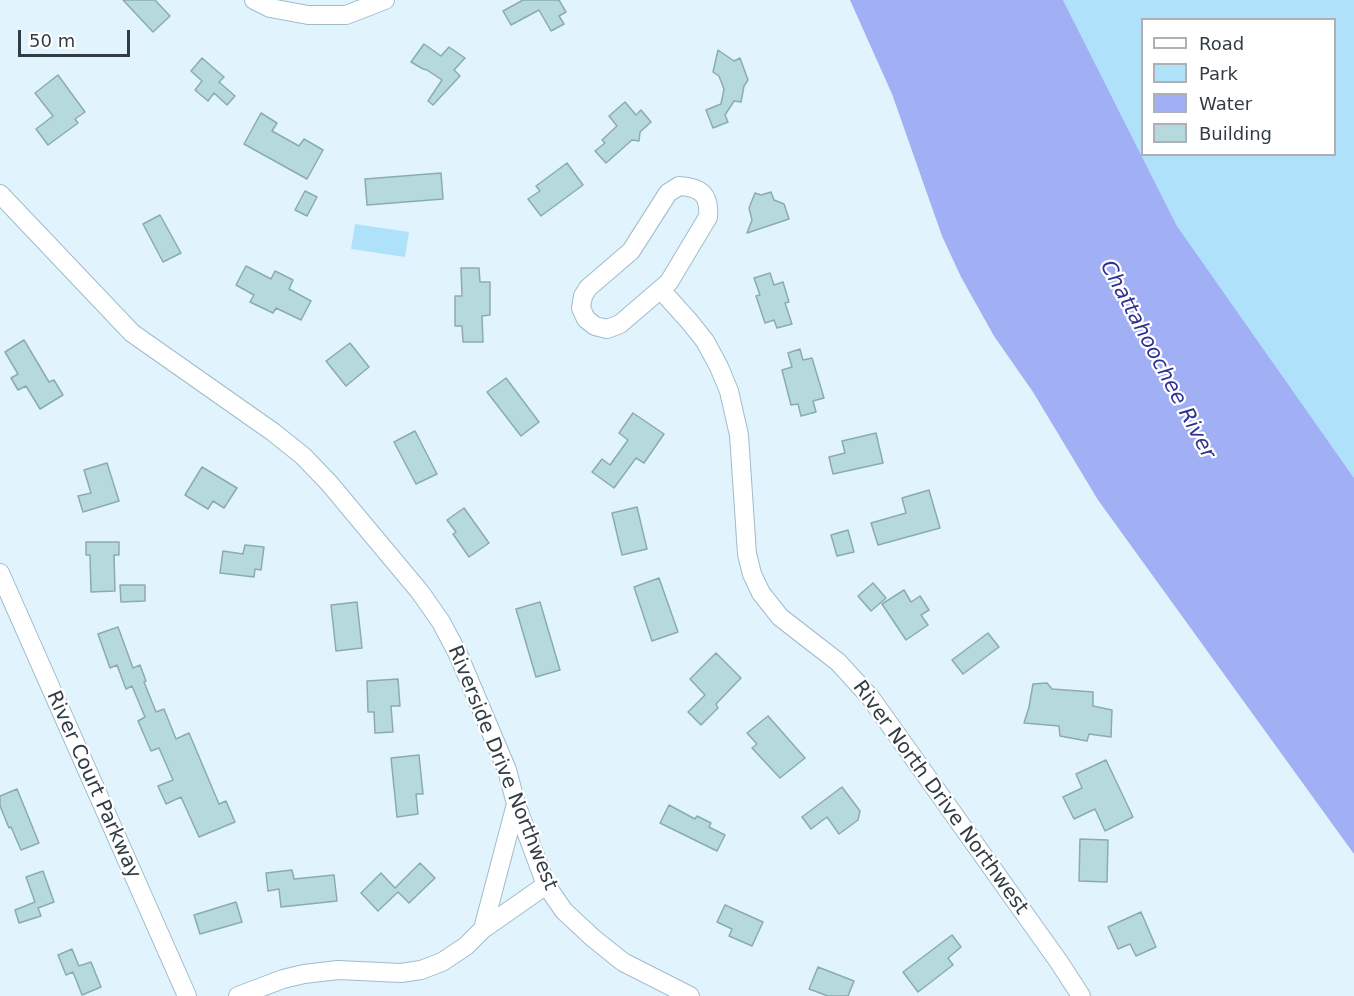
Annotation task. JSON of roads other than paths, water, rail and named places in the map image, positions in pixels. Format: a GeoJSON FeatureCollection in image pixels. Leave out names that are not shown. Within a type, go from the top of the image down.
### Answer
{"type":"FeatureCollection","features":[{"type":"Feature","properties":{"kind":"street"},"geometry":{"type":"LineString","coordinates":[[254,0],[270,8],[308,15],[346,15],[385,0]]}},
{"type":"Feature","properties":{"kind":"street"},"geometry":{"type":"LineString","coordinates":[[679,186],[692,187],[707,199],[708,217],[669,282],[661,290],[620,324],[607,329],[595,326],[586,319],[582,308],[583,296],[588,288],[631,252],[668,193],[679,186]]}},
{"type":"Feature","properties":{"kind":"street","name":"Riverside Drive Northwest"},"geometry":{"type":"LineString","coordinates":[[0,194],[132,333],[273,432],[303,456],[329,483],[420,592],[441,622],[459,654],[507,770],[516,804],[546,885],[564,911],[623,962],[690,996]]}},
{"type":"Feature","properties":{"kind":"street","name":"River North Drive Northwest"},"geometry":{"type":"LineString","coordinates":[[661,290],[705,341],[729,391],[739,435],[747,554],[752,574],[761,593],[780,617],[838,662],[870,697],[1081,996]]}},
{"type":"Feature","properties":{"kind":"street","name":"River Court Parkway"},"geometry":{"type":"LineString","coordinates":[[0,573],[187,996]]}},
{"type":"Feature","properties":{"kind":"street"},"geometry":{"type":"LineString","coordinates":[[483,929],[516,804]]}},
{"type":"Feature","properties":{"kind":"street"},"geometry":{"type":"LineString","coordinates":[[238,996],[283,979],[304,974],[338,970],[401,973],[421,970],[442,962],[466,946],[483,929],[546,885]]}},
{"type":"Feature","properties":{"kind":"water","name":"Chattahoochee River"},"geometry":{"type":"Polygon","coordinates":[[[850,0],[1063,0],[1177,226],[1354,478],[1354,854],[1098,500],[1033,392],[994,336],[961,277],[942,236],[892,94],[850,0]]]}}]}
